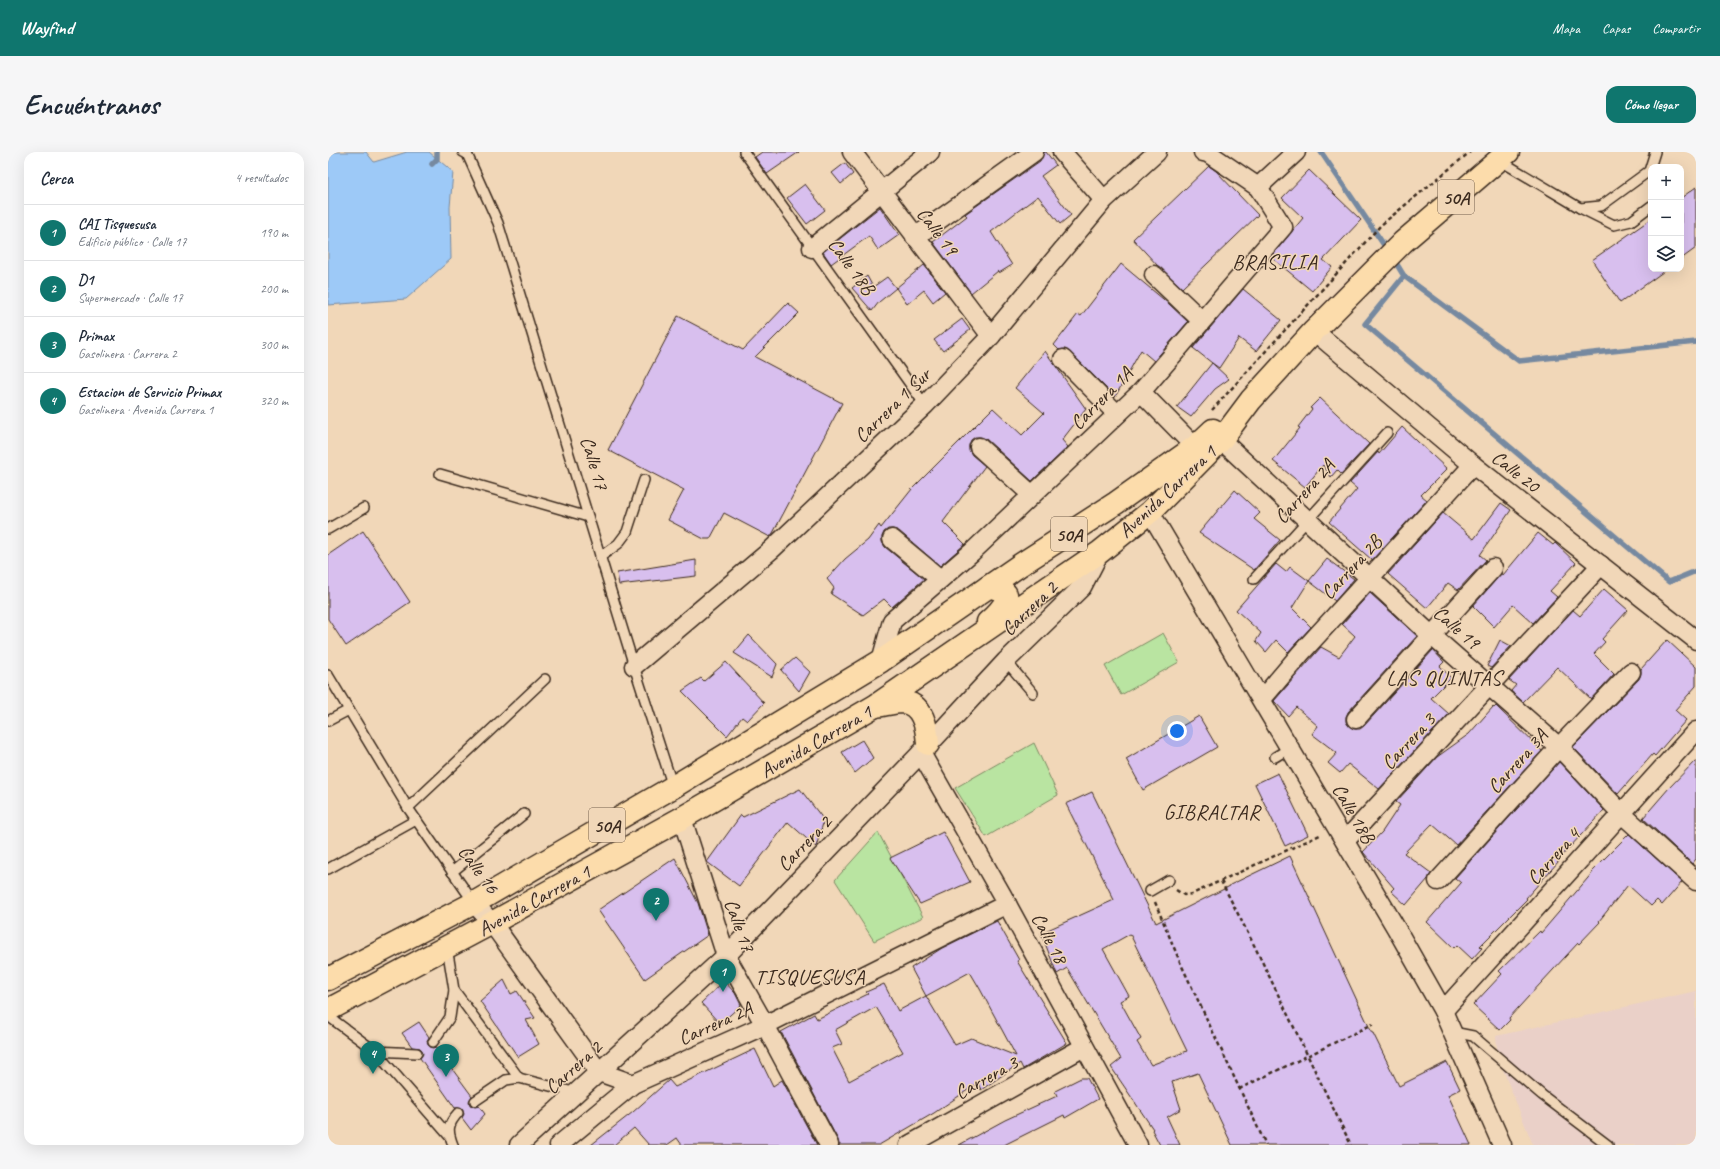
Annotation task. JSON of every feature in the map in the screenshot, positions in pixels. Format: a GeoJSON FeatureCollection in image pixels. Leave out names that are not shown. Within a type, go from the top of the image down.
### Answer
{"type":"FeatureCollection","features":[{"type":"Feature","properties":{"kind":"main road","name":"Avenida Carrera 1"},"geometry":{"type":"LineString","coordinates":[[328,1010],[492,923],[682,818],[875,706],[950,653],[998,623],[1100,552],[1150,512],[1221,440],[1251,400],[1314,331],[1403,242],[1504,156]]}},
{"type":"Feature","properties":{"kind":"main road","name":"Avenida Carrera 1"},"geometry":{"type":"LineString","coordinates":[[328,979],[474,903],[673,787],[881,662],[988,587],[1116,503],[1195,447],[1212,430],[1251,400]]}},
{"type":"Feature","properties":{"kind":"main road"},"geometry":{"type":"LineString","coordinates":[[1100,552],[1116,503]]}},
{"type":"Feature","properties":{"kind":"main road"},"geometry":{"type":"LineString","coordinates":[[950,653],[1000,612],[1006,602],[1006,596],[1002,590],[988,587]]}},
{"type":"Feature","properties":{"kind":"main road"},"geometry":{"type":"LineString","coordinates":[[875,706],[903,702],[913,706],[925,721],[928,730],[925,749]]}},
{"type":"Feature","properties":{"kind":"street","name":"Calle 19"},"geometry":{"type":"LineString","coordinates":[[852,152],[991,336]]}},
{"type":"Feature","properties":{"kind":"street"},"geometry":{"type":"LineString","coordinates":[[812,248],[880,191],[930,152]]}},
{"type":"Feature","properties":{"kind":"street"},"geometry":{"type":"LineString","coordinates":[[915,237],[1034,152]]}},
{"type":"Feature","properties":{"kind":"street"},"geometry":{"type":"LineString","coordinates":[[1062,152],[1104,200]]}},
{"type":"Feature","properties":{"kind":"street","name":"Carrera 1 Sur"},"geometry":{"type":"LineString","coordinates":[[634,666],[770,550],[925,405],[991,336],[1104,200],[1157,152]]}},
{"type":"Feature","properties":{"kind":"street"},"geometry":{"type":"LineString","coordinates":[[1203,152],[1208,153],[1258,187],[1296,152]]}},
{"type":"Feature","properties":{"kind":"street","name":"Carrera 1A"},"geometry":{"type":"LineString","coordinates":[[881,662],[892,621],[972,552],[1141,392],[1201,320],[1283,227],[1258,187]]}},
{"type":"Feature","properties":{"kind":"street"},"geometry":{"type":"LineString","coordinates":[[1154,275],[1201,320]]}},
{"type":"Feature","properties":{"kind":"street","name":"Calle 20"},"geometry":{"type":"LineString","coordinates":[[1314,331],[1473,465],[1696,640]]}},
{"type":"Feature","properties":{"kind":"street"},"geometry":{"type":"LineString","coordinates":[[1063,359],[1117,414]]}},
{"type":"Feature","properties":{"kind":"street"},"geometry":{"type":"LineString","coordinates":[[1141,392],[1195,447]]}},
{"type":"Feature","properties":{"kind":"street","name":"Calle 19"},"geometry":{"type":"LineString","coordinates":[[1221,440],[1431,635],[1490,685],[1559,747],[1622,814],[1696,882]]}},
{"type":"Feature","properties":{"kind":"street"},"geometry":{"type":"LineString","coordinates":[[979,447],[1032,495]]}},
{"type":"Feature","properties":{"kind":"street","name":"Carrera 2B"},"geometry":{"type":"LineString","coordinates":[[1262,699],[1301,653],[1473,465]]}},
{"type":"Feature","properties":{"kind":"street","name":"Calle 18B"},"geometry":{"type":"LineString","coordinates":[[1150,512],[1262,699],[1444,1011],[1502,1145]]}},
{"type":"Feature","properties":{"kind":"street"},"geometry":{"type":"LineString","coordinates":[[892,539],[940,579]]}},
{"type":"Feature","properties":{"kind":"street","name":"Carrera 2"},"geometry":{"type":"LineString","coordinates":[[519,1145],[726,956],[925,749],[1006,661],[1082,587],[1100,552]]}},
{"type":"Feature","properties":{"kind":"street","name":"Carrera 3"},"geometry":{"type":"LineString","coordinates":[[1345,841],[1601,565]]}},
{"type":"Feature","properties":{"kind":"street"},"geometry":{"type":"LineString","coordinates":[[1356,719],[1493,568]]}},
{"type":"Feature","properties":{"kind":"street","name":"Carrera 3A"},"geometry":{"type":"LineString","coordinates":[[1438,881],[1559,747],[1631,672]]}},
{"type":"Feature","properties":{"kind":"street","name":"Carrera 4"},"geometry":{"type":"LineString","coordinates":[[1444,1011],[1696,731]]}},
{"type":"Feature","properties":{"kind":"street","name":"Calle 18"},"geometry":{"type":"LineString","coordinates":[[925,749],[1007,904],[1138,1145]]}},
{"type":"Feature","properties":{"kind":"street","name":"Calle 17"},"geometry":{"type":"LineString","coordinates":[[682,818],[726,956],[765,1025],[829,1145]]}},
{"type":"Feature","properties":{"kind":"street","name":"Calle 16"},"geometry":{"type":"LineString","coordinates":[[474,903],[492,923],[599,1072]]}},
{"type":"Feature","properties":{"kind":"street","name":"Carrera 2A"},"geometry":{"type":"LineString","coordinates":[[633,1084],[765,1025],[1007,904]]}},
{"type":"Feature","properties":{"kind":"street","name":"Carrera 3"},"geometry":{"type":"LineString","coordinates":[[910,1145],[1084,1047]]}},
{"type":"Feature","properties":{"kind":"street"},"geometry":{"type":"LineString","coordinates":[[599,1072],[633,1084]]}},
{"type":"Feature","properties":{"kind":"street"},"geometry":{"type":"LineString","coordinates":[[559,1145],[633,1084]]}},
{"type":"Feature","properties":{"kind":"lane","name":"Calle 18B"},"geometry":{"type":"LineString","coordinates":[[744,152],[925,405]]}},
{"type":"Feature","properties":{"kind":"lane"},"geometry":{"type":"LineString","coordinates":[[1652,164],[1655,152]]}},
{"type":"Feature","properties":{"kind":"lane","name":"Calle 17"},"geometry":{"type":"LineString","coordinates":[[465,153],[498,223],[600,557],[673,787]]}},
{"type":"Feature","properties":{"kind":"lane"},"geometry":{"type":"LineString","coordinates":[[1504,156],[1580,208],[1614,225],[1631,221],[1648,208]]}},
{"type":"Feature","properties":{"kind":"lane"},"geometry":{"type":"LineString","coordinates":[[1580,208],[1601,206],[1648,173]]}},
{"type":"Feature","properties":{"kind":"lane","name":"Carrera 2A"},"geometry":{"type":"LineString","coordinates":[[1254,579],[1307,519],[1387,433]]}},
{"type":"Feature","properties":{"kind":"lane"},"geometry":{"type":"LineString","coordinates":[[440,474],[588,517]]}},
{"type":"Feature","properties":{"kind":"lane"},"geometry":{"type":"LineString","coordinates":[[600,557],[618,544],[627,532],[644,480]]}},
{"type":"Feature","properties":{"kind":"lane"},"geometry":{"type":"LineString","coordinates":[[328,529],[364,508]]}},
{"type":"Feature","properties":{"kind":"lane"},"geometry":{"type":"LineString","coordinates":[[1006,661],[1033,693]]}},
{"type":"Feature","properties":{"kind":"lane","name":"Calle 16"},"geometry":{"type":"LineString","coordinates":[[328,675],[408,808],[474,903]]}},
{"type":"Feature","properties":{"kind":"lane"},"geometry":{"type":"LineString","coordinates":[[408,808],[545,679]]}},
{"type":"Feature","properties":{"kind":"lane"},"geometry":{"type":"LineString","coordinates":[[328,722],[349,710]]}},
{"type":"Feature","properties":{"kind":"lane"},"geometry":{"type":"LineString","coordinates":[[1275,757],[1290,748]]}},
{"type":"Feature","properties":{"kind":"lane"},"geometry":{"type":"LineString","coordinates":[[452,872],[524,814]]}},
{"type":"Feature","properties":{"kind":"lane"},"geometry":{"type":"LineString","coordinates":[[328,869],[416,820]]}},
{"type":"Feature","properties":{"kind":"lane"},"geometry":{"type":"LineString","coordinates":[[1150,891],[1169,880]]}},
{"type":"Feature","properties":{"kind":"lane"},"geometry":{"type":"LineString","coordinates":[[433,1042],[450,1018],[454,990],[447,947]]}},
{"type":"Feature","properties":{"kind":"lane"},"geometry":{"type":"LineString","coordinates":[[454,990],[519,1078]]}},
{"type":"Feature","properties":{"kind":"lane"},"geometry":{"type":"LineString","coordinates":[[328,1016],[375,1051],[451,1141]]}},
{"type":"Feature","properties":{"kind":"lane"},"geometry":{"type":"LineString","coordinates":[[1453,1032],[1473,1036],[1542,1095],[1608,1145]]}},
{"type":"Feature","properties":{"kind":"lane"},"geometry":{"type":"LineString","coordinates":[[375,1051],[417,1053]]}},
{"type":"Feature","properties":{"kind":"lane"},"geometry":{"type":"LineString","coordinates":[[475,1101],[506,1080],[519,1078],[577,1093]]}},
{"type":"Feature","properties":{"kind":"lane"},"geometry":{"type":"LineString","coordinates":[[451,1141],[450,1122],[458,1112]]}},
{"type":"Feature","properties":{"kind":"path"},"geometry":{"type":"LineString","coordinates":[[1210,412],[1381,225],[1470,152]]}},
{"type":"Feature","properties":{"kind":"path"},"geometry":{"type":"LineString","coordinates":[[1169,880],[1177,892],[1184,895],[1192,894],[1317,836]]}},
{"type":"Feature","properties":{"kind":"path"},"geometry":{"type":"LineString","coordinates":[[1221,881],[1351,1145]]}},
{"type":"Feature","properties":{"kind":"path"},"geometry":{"type":"LineString","coordinates":[[1150,891],[1180,962],[1266,1145]]}},
{"type":"Feature","properties":{"kind":"path"},"geometry":{"type":"LineString","coordinates":[[1239,1089],[1372,1024]]}},
{"type":"Feature","properties":{"kind":"shaded area"},"geometry":{"type":"Polygon","coordinates":[[[1696,991],[1696,1145],[1533,1145],[1498,1057],[1496,1036],[1696,991]]]}},
{"type":"Feature","properties":{"kind":"green space"},"geometry":{"type":"Polygon","coordinates":[[[1163,633],[1179,662],[1121,695],[1105,666],[1163,633]]]}},
{"type":"Feature","properties":{"kind":"green space"},"geometry":{"type":"Polygon","coordinates":[[[1034,743],[1058,795],[986,837],[955,788],[1034,743]]]}},
{"type":"Feature","properties":{"kind":"green space"},"geometry":{"type":"Polygon","coordinates":[[[878,832],[923,917],[874,941],[835,880],[878,832]]]}},
{"type":"Feature","properties":{"kind":"water"},"geometry":{"type":"Polygon","coordinates":[[[328,152],[366,152],[374,162],[407,152],[429,152],[453,172],[450,207],[451,259],[406,299],[328,305],[328,152]]]}},
{"type":"Feature","properties":{"kind":"building"},"geometry":{"type":"Polygon","coordinates":[[[762,152],[799,152],[767,174],[755,157],[762,152]]]}},
{"type":"Feature","properties":{"kind":"building"},"geometry":{"type":"Polygon","coordinates":[[[1044,152],[1046,152],[1056,165],[1041,176],[1071,215],[1060,224],[1038,196],[1014,214],[991,232],[1012,265],[999,273],[998,271],[971,293],[933,242],[967,216],[965,214],[1040,161],[1044,152]]]}},
{"type":"Feature","properties":{"kind":"building"},"geometry":{"type":"Polygon","coordinates":[[[845,163],[853,174],[841,184],[832,173],[845,163]]]}},
{"type":"Feature","properties":{"kind":"building"},"geometry":{"type":"Polygon","coordinates":[[[1209,166],[1216,171],[1258,215],[1182,288],[1158,266],[1133,239],[1209,166]]]}},
{"type":"Feature","properties":{"kind":"building"},"geometry":{"type":"Polygon","coordinates":[[[1309,170],[1361,220],[1323,260],[1332,267],[1312,291],[1271,257],[1303,218],[1282,198],[1309,170]]]}},
{"type":"Feature","properties":{"kind":"building"},"geometry":{"type":"Polygon","coordinates":[[[805,184],[825,210],[807,224],[787,198],[805,184]]]}},
{"type":"Feature","properties":{"kind":"building"},"geometry":{"type":"Polygon","coordinates":[[[1696,187],[1696,248],[1684,257],[1684,200],[1684,196],[1696,187]]]}},
{"type":"Feature","properties":{"kind":"building"},"geometry":{"type":"Polygon","coordinates":[[[880,207],[899,235],[878,250],[869,236],[831,264],[823,252],[880,207]]]}},
{"type":"Feature","properties":{"kind":"building"},"geometry":{"type":"Polygon","coordinates":[[[1648,221],[1648,272],[1663,272],[1620,303],[1592,260],[1648,221]]]}},
{"type":"Feature","properties":{"kind":"building"},"geometry":{"type":"Polygon","coordinates":[[[1121,264],[1188,322],[1154,361],[1141,350],[1115,397],[1070,352],[1065,349],[1059,350],[1054,345],[1078,314],[1081,316],[1121,264]]]}},
{"type":"Feature","properties":{"kind":"building"},"geometry":{"type":"Polygon","coordinates":[[[924,265],[945,292],[933,302],[924,290],[907,304],[896,288],[924,265]]]}},
{"type":"Feature","properties":{"kind":"building"},"geometry":{"type":"Polygon","coordinates":[[[867,276],[873,287],[887,277],[896,288],[879,302],[872,311],[852,288],[867,276]]]}},
{"type":"Feature","properties":{"kind":"building"},"geometry":{"type":"Polygon","coordinates":[[[1243,289],[1281,320],[1256,351],[1239,338],[1219,368],[1193,348],[1243,289]]]}},
{"type":"Feature","properties":{"kind":"building"},"geometry":{"type":"Polygon","coordinates":[[[788,303],[799,313],[755,357],[842,403],[770,537],[724,513],[710,539],[704,539],[668,520],[684,490],[608,450],[678,316],[743,350],[788,303]]]}},
{"type":"Feature","properties":{"kind":"building"},"geometry":{"type":"Polygon","coordinates":[[[962,319],[970,330],[943,351],[934,340],[962,319]]]}},
{"type":"Feature","properties":{"kind":"building"},"geometry":{"type":"Polygon","coordinates":[[[1045,351],[1086,409],[1062,440],[1068,447],[1032,481],[986,439],[975,437],[971,440],[969,450],[972,455],[985,466],[943,522],[965,544],[940,566],[899,531],[888,529],[884,532],[882,537],[882,542],[885,547],[924,579],[892,607],[884,599],[863,615],[831,594],[834,588],[827,579],[845,559],[868,540],[879,525],[881,528],[912,489],[993,408],[1022,435],[1044,413],[1015,388],[1045,351]]]}},
{"type":"Feature","properties":{"kind":"building"},"geometry":{"type":"Polygon","coordinates":[[[1212,363],[1229,379],[1215,389],[1191,417],[1177,407],[1212,363]]]}},
{"type":"Feature","properties":{"kind":"building"},"geometry":{"type":"Polygon","coordinates":[[[1320,398],[1369,444],[1341,474],[1337,470],[1331,477],[1323,465],[1305,487],[1273,461],[1300,428],[1298,427],[1312,409],[1310,408],[1320,398]]]}},
{"type":"Feature","properties":{"kind":"building"},"geometry":{"type":"Polygon","coordinates":[[[1402,427],[1447,469],[1421,495],[1427,500],[1372,560],[1329,522],[1357,489],[1350,483],[1378,452],[1379,454],[1402,427]]]}},
{"type":"Feature","properties":{"kind":"building"},"geometry":{"type":"Polygon","coordinates":[[[1235,490],[1260,513],[1254,519],[1280,540],[1254,570],[1199,533],[1235,490]]]}},
{"type":"Feature","properties":{"kind":"building"},"geometry":{"type":"Polygon","coordinates":[[[1501,503],[1511,510],[1480,555],[1486,560],[1458,590],[1448,583],[1427,608],[1388,574],[1443,513],[1474,539],[1501,503]]]}},
{"type":"Feature","properties":{"kind":"building"},"geometry":{"type":"Polygon","coordinates":[[[363,531],[410,602],[346,646],[328,619],[328,555],[363,531]]]}},
{"type":"Feature","properties":{"kind":"building"},"geometry":{"type":"Polygon","coordinates":[[[1538,533],[1553,545],[1555,543],[1576,563],[1550,591],[1557,597],[1533,623],[1513,605],[1494,627],[1473,606],[1501,574],[1503,575],[1538,533]]]}},
{"type":"Feature","properties":{"kind":"building"},"geometry":{"type":"Polygon","coordinates":[[[1327,559],[1354,579],[1335,601],[1309,581],[1327,559]]]}},
{"type":"Feature","properties":{"kind":"building"},"geometry":{"type":"Polygon","coordinates":[[[696,560],[696,576],[619,585],[617,573],[696,560]]]}},
{"type":"Feature","properties":{"kind":"building"},"geometry":{"type":"Polygon","coordinates":[[[1276,564],[1286,572],[1290,567],[1309,581],[1292,608],[1311,627],[1288,652],[1276,640],[1266,652],[1256,641],[1261,633],[1236,610],[1276,564]]]}},
{"type":"Feature","properties":{"kind":"building"},"geometry":{"type":"Polygon","coordinates":[[[1604,589],[1628,610],[1602,639],[1605,642],[1594,654],[1614,674],[1591,699],[1557,667],[1523,702],[1511,691],[1516,685],[1509,680],[1573,610],[1580,616],[1604,589]]]}},
{"type":"Feature","properties":{"kind":"building"},"geometry":{"type":"Polygon","coordinates":[[[1370,593],[1417,636],[1348,712],[1346,722],[1349,726],[1354,729],[1360,729],[1364,726],[1433,650],[1444,662],[1440,666],[1451,678],[1431,698],[1449,714],[1379,789],[1348,764],[1340,773],[1328,763],[1337,753],[1312,734],[1318,726],[1296,707],[1288,716],[1274,701],[1321,647],[1339,657],[1355,636],[1342,624],[1370,593]]]}},
{"type":"Feature","properties":{"kind":"building"},"geometry":{"type":"Polygon","coordinates":[[[749,635],[777,664],[772,677],[734,653],[749,635]]]}},
{"type":"Feature","properties":{"kind":"building"},"geometry":{"type":"Polygon","coordinates":[[[1500,640],[1511,646],[1491,668],[1487,666],[1500,640]]]}},
{"type":"Feature","properties":{"kind":"building"},"geometry":{"type":"Polygon","coordinates":[[[1667,640],[1696,667],[1696,686],[1675,710],[1686,720],[1655,756],[1653,754],[1618,794],[1573,747],[1639,679],[1641,669],[1667,640]]]}},
{"type":"Feature","properties":{"kind":"building"},"geometry":{"type":"Polygon","coordinates":[[[795,658],[810,672],[799,691],[781,670],[795,658]]]}},
{"type":"Feature","properties":{"kind":"building"},"geometry":{"type":"Polygon","coordinates":[[[726,662],[764,703],[747,721],[742,717],[727,736],[682,691],[701,678],[704,681],[726,662]]]}},
{"type":"Feature","properties":{"kind":"building"},"geometry":{"type":"Polygon","coordinates":[[[1496,706],[1542,751],[1456,845],[1432,824],[1404,853],[1431,873],[1428,879],[1406,905],[1391,891],[1394,888],[1363,852],[1382,832],[1400,805],[1396,802],[1437,757],[1469,734],[1493,707],[1494,708],[1496,706]]]}},
{"type":"Feature","properties":{"kind":"building"},"geometry":{"type":"Polygon","coordinates":[[[1199,716],[1217,747],[1143,790],[1126,759],[1199,716]]]}},
{"type":"Feature","properties":{"kind":"building"},"geometry":{"type":"Polygon","coordinates":[[[862,740],[873,758],[855,773],[842,752],[862,740]]]}},
{"type":"Feature","properties":{"kind":"building"},"geometry":{"type":"Polygon","coordinates":[[[1696,760],[1696,859],[1692,864],[1643,818],[1696,760]]]}},
{"type":"Feature","properties":{"kind":"building"},"geometry":{"type":"Polygon","coordinates":[[[1559,762],[1604,810],[1558,860],[1559,861],[1526,898],[1527,899],[1480,946],[1482,948],[1472,959],[1457,945],[1454,948],[1427,922],[1461,883],[1455,878],[1559,762]]]}},
{"type":"Feature","properties":{"kind":"building"},"geometry":{"type":"Polygon","coordinates":[[[1278,773],[1308,835],[1285,846],[1255,784],[1278,773]]]}},
{"type":"Feature","properties":{"kind":"building"},"geometry":{"type":"Polygon","coordinates":[[[800,789],[824,820],[816,847],[788,822],[739,886],[707,862],[741,815],[743,817],[800,789]]]}},
{"type":"Feature","properties":{"kind":"building"},"geometry":{"type":"Polygon","coordinates":[[[1092,792],[1156,923],[1290,856],[1372,1033],[1399,1086],[1447,1062],[1460,1089],[1448,1095],[1471,1145],[1232,1145],[1198,1073],[1172,1082],[1181,1109],[1167,1117],[1180,1145],[1160,1145],[1152,1130],[1153,1129],[1111,1067],[1121,1059],[1067,968],[1057,974],[1041,933],[1114,900],[1066,804],[1092,792]],[[1130,934],[1103,949],[1129,996],[1120,1001],[1141,1039],[1137,1042],[1151,1065],[1187,1051],[1130,934]]]}},
{"type":"Feature","properties":{"kind":"building"},"geometry":{"type":"Polygon","coordinates":[[[943,832],[970,882],[920,904],[890,858],[943,832]]]}},
{"type":"Feature","properties":{"kind":"building"},"geometry":{"type":"Polygon","coordinates":[[[1629,834],[1682,882],[1662,905],[1657,900],[1651,906],[1628,885],[1599,921],[1600,922],[1579,944],[1578,943],[1509,1018],[1510,1020],[1500,1030],[1473,1005],[1502,974],[1499,971],[1540,931],[1541,933],[1593,872],[1592,871],[1629,834]]]}},
{"type":"Feature","properties":{"kind":"building"},"geometry":{"type":"Polygon","coordinates":[[[675,858],[698,903],[708,935],[645,979],[598,910],[675,858]]]}},
{"type":"Feature","properties":{"kind":"building"},"geometry":{"type":"Polygon","coordinates":[[[997,921],[1019,960],[1017,961],[1067,1043],[1023,1069],[1020,1063],[981,1090],[978,1083],[934,1113],[879,1145],[839,1145],[838,1140],[781,1032],[814,1014],[817,1019],[868,994],[866,992],[884,984],[898,1011],[926,996],[911,968],[942,948],[997,921]],[[970,972],[926,996],[955,1045],[971,1038],[1016,1056],[980,989],[970,972]],[[876,1007],[835,1030],[842,1044],[832,1048],[849,1081],[903,1052],[876,1007]]]}},
{"type":"Feature","properties":{"kind":"building"},"geometry":{"type":"Polygon","coordinates":[[[504,980],[511,994],[517,991],[535,1018],[526,1020],[539,1044],[518,1057],[480,1001],[504,980]]]}},
{"type":"Feature","properties":{"kind":"building"},"geometry":{"type":"Polygon","coordinates":[[[724,981],[735,993],[741,1005],[720,1024],[701,1003],[724,981]]]}},
{"type":"Feature","properties":{"kind":"building"},"geometry":{"type":"Polygon","coordinates":[[[419,1022],[429,1037],[427,1041],[428,1045],[432,1048],[436,1047],[472,1096],[469,1101],[470,1105],[475,1107],[479,1106],[485,1114],[471,1130],[462,1118],[464,1114],[462,1109],[455,1108],[420,1058],[423,1054],[422,1050],[420,1048],[412,1047],[402,1033],[419,1022]]]}},
{"type":"Feature","properties":{"kind":"building"},"geometry":{"type":"Polygon","coordinates":[[[755,1049],[773,1086],[782,1080],[817,1145],[682,1145],[677,1138],[667,1145],[649,1145],[634,1128],[614,1145],[591,1145],[633,1112],[669,1080],[675,1087],[755,1049]]]}},
{"type":"Feature","properties":{"kind":"building"},"geometry":{"type":"Polygon","coordinates":[[[1081,1078],[1087,1078],[1098,1099],[1065,1118],[1064,1115],[1004,1145],[959,1145],[1005,1120],[1057,1096],[1055,1091],[1081,1078]]]}},
{"type":"Feature","properties":{"kind":"waterway"},"geometry":{"type":"LineString","coordinates":[[432,164],[437,159],[437,152]]}},
{"type":"Feature","properties":{"kind":"waterway"},"geometry":{"type":"LineString","coordinates":[[1321,152],[1388,251]]}},
{"type":"Feature","properties":{"kind":"waterway"},"geometry":{"type":"LineString","coordinates":[[1393,258],[1404,276],[1365,324],[1669,582],[1696,571]]}},
{"type":"Feature","properties":{"kind":"waterway"},"geometry":{"type":"LineString","coordinates":[[1404,276],[1519,361],[1696,342]]}},
{"type":"Feature","properties":{"kind":"place","name":"D1"},"geometry":{"type":"Point","coordinates":[656,921]}},
{"type":"Feature","properties":{"kind":"place","name":"CAI Tisquesusa"},"geometry":{"type":"Point","coordinates":[723,992]}},
{"type":"Feature","properties":{"kind":"place","name":"Estacion de Servicio Primax"},"geometry":{"type":"Point","coordinates":[373,1074]}},
{"type":"Feature","properties":{"kind":"place","name":"Primax"},"geometry":{"type":"Point","coordinates":[446,1077]}},
{"type":"Feature","properties":{"kind":"district","name":"BRASILIA"},"geometry":{"type":"Point","coordinates":[1275,262]}},
{"type":"Feature","properties":{"kind":"district","name":"LAS QUINTAS"},"geometry":{"type":"Point","coordinates":[1444,678]}},
{"type":"Feature","properties":{"kind":"district","name":"GIBRALTAR"},"geometry":{"type":"Point","coordinates":[1212,812]}},
{"type":"Feature","properties":{"kind":"district","name":"TISQUESUSA"},"geometry":{"type":"Point","coordinates":[810,977]}}]}
